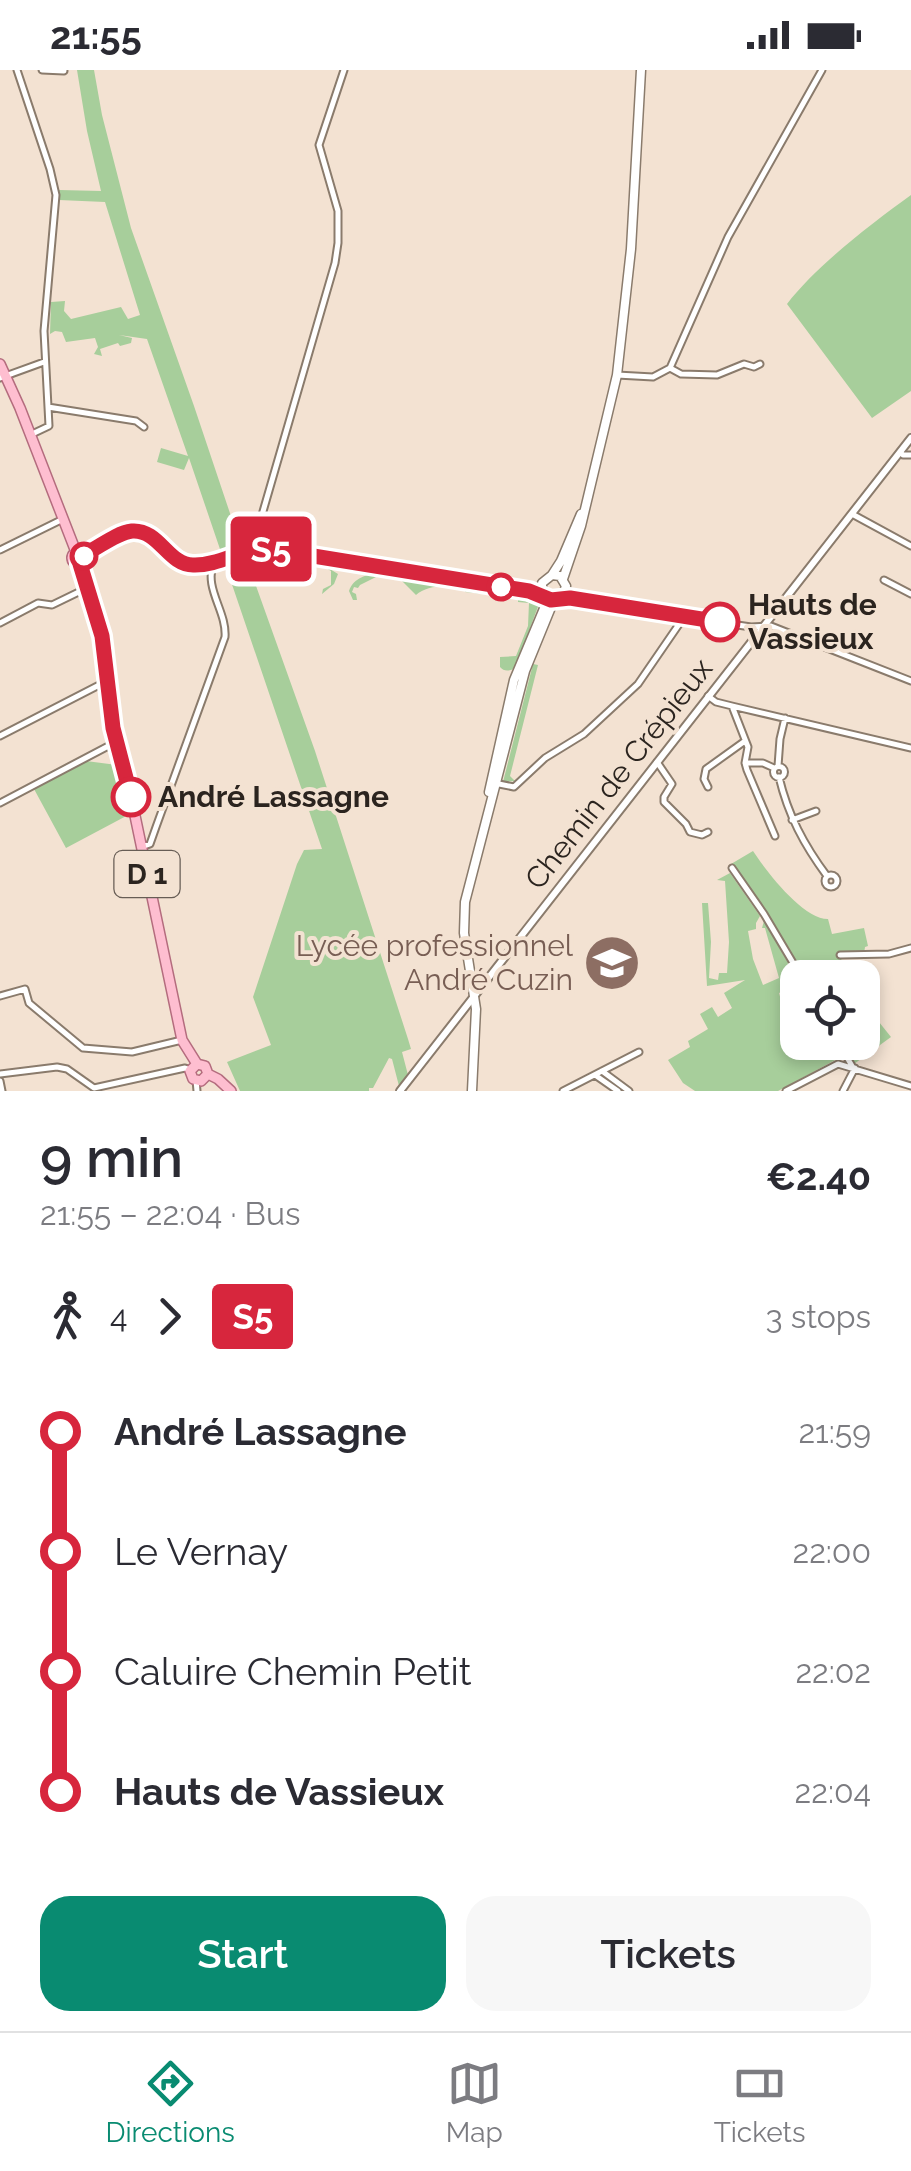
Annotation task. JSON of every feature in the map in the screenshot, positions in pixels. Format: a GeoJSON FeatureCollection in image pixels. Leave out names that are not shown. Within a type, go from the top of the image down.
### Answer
{"type":"FeatureCollection","features":[{"type":"Feature","properties":{"kind":"main road"},"geometry":{"type":"LineString","coordinates":[[472,1091],[474,997],[463,915],[525,671],[552,599],[565,594],[564,582],[618,375],[632,248],[641,70]]}},
{"type":"Feature","properties":{"kind":"main road","name":"D 1"},"geometry":{"type":"LineString","coordinates":[[0,364],[1,377],[25,423],[80,557],[102,636],[116,742],[182,1040],[195,1077]]}},
{"type":"Feature","properties":{"kind":"main road"},"geometry":{"type":"LineString","coordinates":[[552,599],[541,586],[552,575],[585,506]]}},
{"type":"Feature","properties":{"kind":"main road"},"geometry":{"type":"LineString","coordinates":[[552,575],[564,582]]}},
{"type":"Feature","properties":{"kind":"main road"},"geometry":{"type":"LineString","coordinates":[[195,1077],[205,1066],[208,1074],[231,1091]]}},
{"type":"Feature","properties":{"kind":"street"},"geometry":{"type":"LineString","coordinates":[[19,70],[56,195],[44,362],[48,428],[30,436]]}},
{"type":"Feature","properties":{"kind":"street"},"geometry":{"type":"LineString","coordinates":[[42,70],[64,71]]}},
{"type":"Feature","properties":{"kind":"street"},"geometry":{"type":"LineString","coordinates":[[254,549],[338,243],[338,211],[319,145],[344,70]]}},
{"type":"Feature","properties":{"kind":"street"},"geometry":{"type":"LineString","coordinates":[[618,375],[653,377],[670,368],[726,241],[822,70]]}},
{"type":"Feature","properties":{"kind":"street"},"geometry":{"type":"LineString","coordinates":[[1,377],[44,362]]}},
{"type":"Feature","properties":{"kind":"street"},"geometry":{"type":"LineString","coordinates":[[670,368],[680,374],[716,375],[744,364],[760,364]]}},
{"type":"Feature","properties":{"kind":"street"},"geometry":{"type":"LineString","coordinates":[[48,407],[136,421],[144,428]]}},
{"type":"Feature","properties":{"kind":"street","name":"Chemin de Crépieux"},"geometry":{"type":"LineString","coordinates":[[400,1091],[911,438]]}},
{"type":"Feature","properties":{"kind":"street"},"geometry":{"type":"LineString","coordinates":[[900,452],[911,455]]}},
{"type":"Feature","properties":{"kind":"street"},"geometry":{"type":"LineString","coordinates":[[852,514],[911,546]]}},
{"type":"Feature","properties":{"kind":"street"},"geometry":{"type":"LineString","coordinates":[[0,550],[63,519]]}},
{"type":"Feature","properties":{"kind":"street"},"geometry":{"type":"LineString","coordinates":[[80,557],[120,535],[136,531],[148,534],[184,564],[214,562],[254,549],[306,554],[529,591],[552,599],[762,628],[771,626],[911,681]]}},
{"type":"Feature","properties":{"kind":"street"},"geometry":{"type":"LineString","coordinates":[[142,847],[150,844],[225,637],[210,576],[214,562]]}},
{"type":"Feature","properties":{"kind":"street"},"geometry":{"type":"LineString","coordinates":[[884,580],[911,594]]}},
{"type":"Feature","properties":{"kind":"street"},"geometry":{"type":"LineString","coordinates":[[564,582],[578,600]]}},
{"type":"Feature","properties":{"kind":"street"},"geometry":{"type":"LineString","coordinates":[[529,591],[541,586]]}},
{"type":"Feature","properties":{"kind":"street"},"geometry":{"type":"LineString","coordinates":[[0,623],[38,603],[52,605],[87,588]]}},
{"type":"Feature","properties":{"kind":"street"},"geometry":{"type":"LineString","coordinates":[[494,783],[514,787],[545,758],[592,726],[638,684],[684,617]]}},
{"type":"Feature","properties":{"kind":"street"},"geometry":{"type":"LineString","coordinates":[[0,736],[107,681]]}},
{"type":"Feature","properties":{"kind":"street"},"geometry":{"type":"LineString","coordinates":[[708,696],[716,702],[911,748]]}},
{"type":"Feature","properties":{"kind":"street"},"geometry":{"type":"LineString","coordinates":[[732,706],[748,747],[745,763],[775,836]]}},
{"type":"Feature","properties":{"kind":"street"},"geometry":{"type":"LineString","coordinates":[[776,767],[785,718]]}},
{"type":"Feature","properties":{"kind":"street"},"geometry":{"type":"LineString","coordinates":[[708,786],[704,780],[706,769],[745,740]]}},
{"type":"Feature","properties":{"kind":"street"},"geometry":{"type":"LineString","coordinates":[[0,803],[116,742]]}},
{"type":"Feature","properties":{"kind":"street"},"geometry":{"type":"LineString","coordinates":[[95,753],[119,756]]}},
{"type":"Feature","properties":{"kind":"street"},"geometry":{"type":"LineString","coordinates":[[657,762],[672,784],[664,802],[690,832],[708,832]]}},
{"type":"Feature","properties":{"kind":"street"},"geometry":{"type":"LineString","coordinates":[[745,763],[783,768],[779,777],[792,820],[827,876]]}},
{"type":"Feature","properties":{"kind":"street"},"geometry":{"type":"LineString","coordinates":[[792,820],[816,811]]}},
{"type":"Feature","properties":{"kind":"street"},"geometry":{"type":"LineString","coordinates":[[732,868],[791,960]]}},
{"type":"Feature","properties":{"kind":"street"},"geometry":{"type":"LineString","coordinates":[[840,955],[889,954],[911,948]]}},
{"type":"Feature","properties":{"kind":"street"},"geometry":{"type":"LineString","coordinates":[[0,996],[25,989],[29,1003],[84,1048],[132,1052],[182,1040]]}},
{"type":"Feature","properties":{"kind":"street"},"geometry":{"type":"LineString","coordinates":[[458,1016],[475,1021]]}},
{"type":"Feature","properties":{"kind":"street"},"geometry":{"type":"LineString","coordinates":[[563,1091],[639,1052]]}},
{"type":"Feature","properties":{"kind":"street"},"geometry":{"type":"LineString","coordinates":[[849,1060],[854,1068]]}},
{"type":"Feature","properties":{"kind":"street"},"geometry":{"type":"LineString","coordinates":[[786,1091],[835,1064],[911,1086]]}},
{"type":"Feature","properties":{"kind":"street"},"geometry":{"type":"LineString","coordinates":[[2,1091],[0,1078],[57,1067],[98,1088],[185,1068],[195,1077]]}},
{"type":"Feature","properties":{"kind":"street"},"geometry":{"type":"LineString","coordinates":[[843,1091],[854,1068]]}},
{"type":"Feature","properties":{"kind":"street"},"geometry":{"type":"LineString","coordinates":[[598,1073],[618,1091]]}},
{"type":"Feature","properties":{"kind":"street"},"geometry":{"type":"LineString","coordinates":[[598,1073],[630,1091]]}},
{"type":"Feature","properties":{"kind":"street"},"geometry":{"type":"LineString","coordinates":[[606,1083],[606,1091]]}},
{"type":"Feature","properties":{"kind":"green space"},"geometry":{"type":"Polygon","coordinates":[[[77,70],[94,70],[131,228],[244,555],[292,556],[317,563],[338,574],[334,584],[322,594],[331,585],[331,571],[305,561],[264,573],[266,578],[255,583],[315,751],[411,1049],[402,1052],[408,1075],[399,1086],[389,1058],[369,1091],[240,1091],[227,1062],[271,1045],[253,997],[297,864],[304,850],[322,849],[189,458],[184,470],[157,462],[161,448],[188,456],[147,339],[119,335],[132,338],[131,343],[100,349],[102,356],[94,354],[98,347],[95,338],[66,342],[62,332],[50,334],[51,302],[65,301],[64,311],[71,319],[121,307],[128,319],[140,315],[105,202],[59,200],[59,190],[101,191],[77,70]]]}},
{"type":"Feature","properties":{"kind":"green space"},"geometry":{"type":"Polygon","coordinates":[[[911,195],[911,391],[872,418],[787,304],[829,260],[911,195]]]}},
{"type":"Feature","properties":{"kind":"green space"},"geometry":{"type":"Polygon","coordinates":[[[379,572],[535,597],[539,604],[515,668],[502,669],[500,657],[516,656],[528,626],[529,603],[453,587],[433,587],[416,595],[399,578],[376,577],[354,587],[352,592],[357,600],[353,600],[349,591],[354,583],[379,572]]]}},
{"type":"Feature","properties":{"kind":"green space"},"geometry":{"type":"Polygon","coordinates":[[[533,664],[538,665],[510,776],[515,781],[503,782],[533,664]]]}},
{"type":"Feature","properties":{"kind":"green space"},"geometry":{"type":"Polygon","coordinates":[[[86,761],[117,765],[130,814],[66,848],[34,789],[86,761]]]}},
{"type":"Feature","properties":{"kind":"green space"},"geometry":{"type":"Polygon","coordinates":[[[753,851],[797,903],[828,919],[832,934],[864,928],[868,946],[864,954],[839,954],[842,960],[796,960],[731,864],[753,851]]]}},
{"type":"Feature","properties":{"kind":"green space"},"geometry":{"type":"Polygon","coordinates":[[[730,873],[760,916],[756,929],[748,931],[763,985],[779,978],[762,928],[764,921],[786,960],[780,960],[780,1060],[835,1060],[778,1091],[695,1091],[683,1083],[668,1060],[690,1047],[688,1041],[708,1029],[700,1014],[712,1007],[718,1017],[732,1008],[724,993],[745,980],[707,986],[702,903],[708,903],[709,978],[718,980],[719,973],[727,973],[725,881],[717,880],[730,873]]]}},
{"type":"Feature","properties":{"kind":"green space"},"geometry":{"type":"Polygon","coordinates":[[[880,1023],[891,1037],[880,1045],[880,1023]]]}},
{"type":"Feature","properties":{"kind":"bus line","name":"S5"},"geometry":{"type":"LineString","coordinates":[[131,797],[113,728],[102,636],[80,564],[89,552],[129,532],[148,534],[188,565],[208,564],[264,548],[529,591],[551,600],[570,598],[720,622]]}},
{"type":"Feature","properties":{"kind":"place","name":"Hauts de Vassieux"},"geometry":{"type":"Point","coordinates":[720,622]}},
{"type":"Feature","properties":{"kind":"place","name":"André Lassagne"},"geometry":{"type":"Point","coordinates":[131,797]}},
{"type":"Feature","properties":{"kind":"place","name":"Lycée professionnel André Cuzin"},"geometry":{"type":"Point","coordinates":[612,963]}}]}
